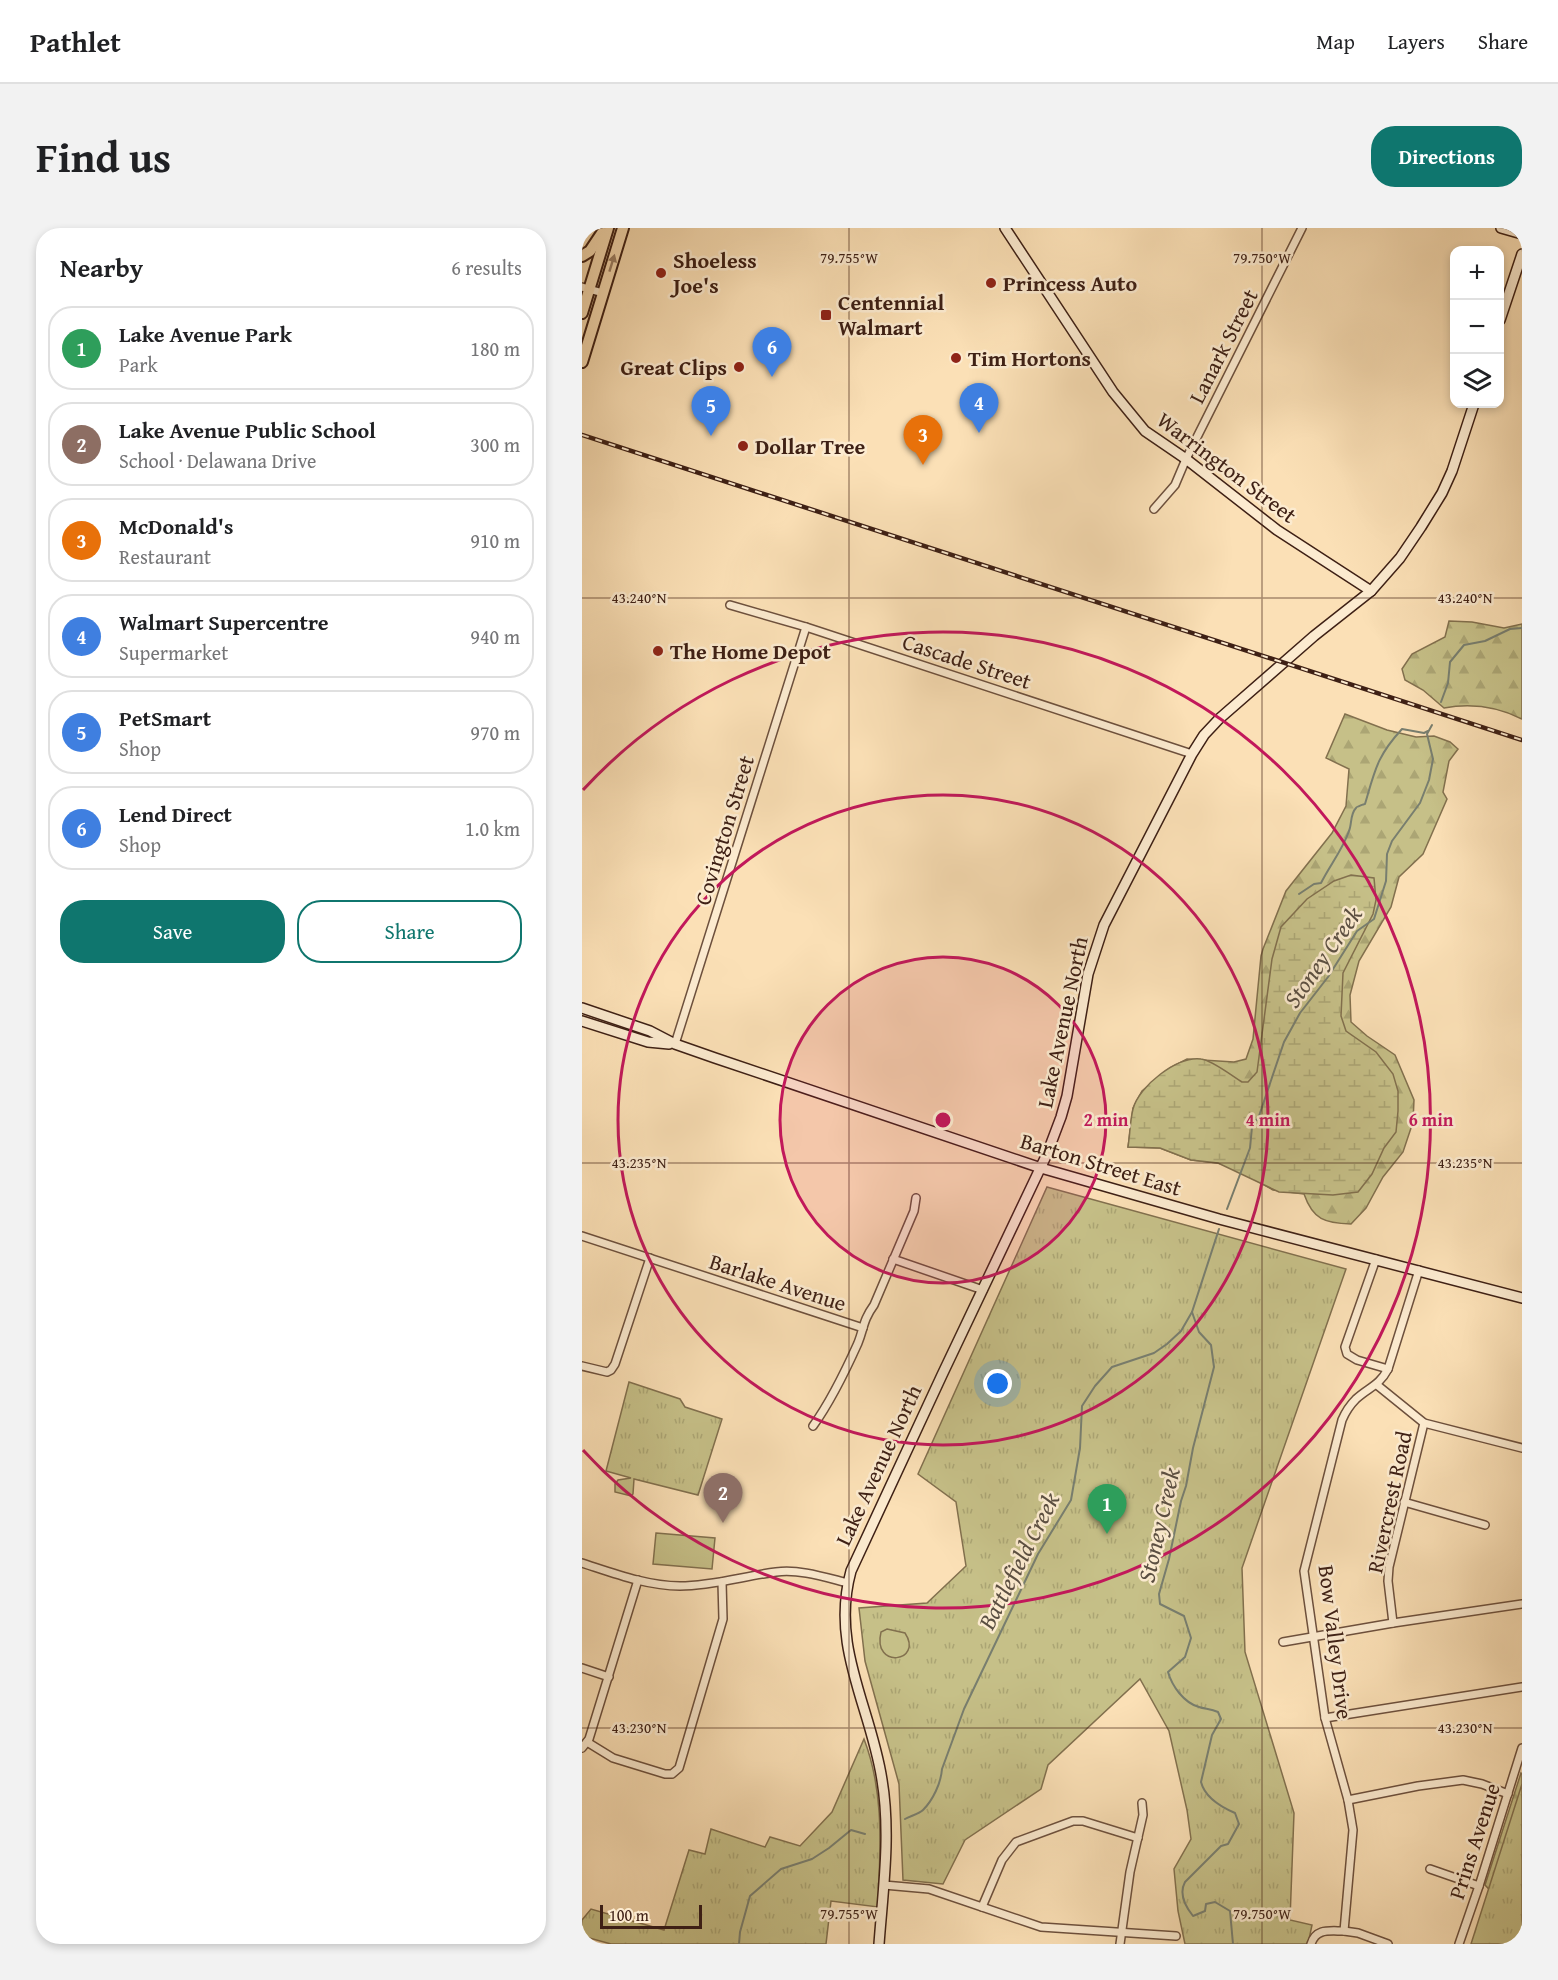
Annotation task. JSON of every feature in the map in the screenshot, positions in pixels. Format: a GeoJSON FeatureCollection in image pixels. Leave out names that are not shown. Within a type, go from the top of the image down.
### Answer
{"type":"FeatureCollection","features":[{"type":"Feature","properties":{"kind":"main road"},"geometry":{"type":"LineString","coordinates":[[582,256],[590,250],[607,228]]}},
{"type":"Feature","properties":{"kind":"main road"},"geometry":{"type":"LineString","coordinates":[[582,314],[586,289],[607,228]]}},
{"type":"Feature","properties":{"kind":"main road"},"geometry":{"type":"LineString","coordinates":[[582,362],[623,228]]}},
{"type":"Feature","properties":{"kind":"street","name":"Warrington Street"},"geometry":{"type":"LineString","coordinates":[[1005,228],[1113,392],[1145,431],[1186,459],[1277,530],[1371,591]]}},
{"type":"Feature","properties":{"kind":"street","name":"Lanark Street"},"geometry":{"type":"LineString","coordinates":[[1154,509],[1175,485],[1302,228]]}},
{"type":"Feature","properties":{"kind":"street"},"geometry":{"type":"LineString","coordinates":[[1501,228],[1522,234]]}},
{"type":"Feature","properties":{"kind":"street"},"geometry":{"type":"LineString","coordinates":[[1504,308],[1522,254]]}},
{"type":"Feature","properties":{"kind":"street"},"geometry":{"type":"LineString","coordinates":[[586,289],[603,294]]}},
{"type":"Feature","properties":{"kind":"street","name":"Lake Avenue North"},"geometry":{"type":"LineString","coordinates":[[879,1944],[886,1833],[882,1781],[847,1651],[844,1616],[848,1583],[861,1549],[1041,1168],[1062,1117],[1089,974],[1103,928],[1192,754],[1218,719],[1314,636],[1371,591],[1400,558],[1442,493],[1452,471],[1473,408]]}},
{"type":"Feature","properties":{"kind":"street","name":"Cascade Street"},"geometry":{"type":"LineString","coordinates":[[730,604],[1192,754]]}},
{"type":"Feature","properties":{"kind":"street","name":"Covington Street"},"geometry":{"type":"LineString","coordinates":[[675,1044],[806,627]]}},
{"type":"Feature","properties":{"kind":"street","name":"Barton Street East"},"geometry":{"type":"LineString","coordinates":[[582,1008],[650,1031],[675,1044],[1041,1168],[1219,1219],[1419,1269],[1522,1298]]}},
{"type":"Feature","properties":{"kind":"street","name":"Barton Street East"},"geometry":{"type":"LineString","coordinates":[[582,1021],[648,1042],[675,1044]]}},
{"type":"Feature","properties":{"kind":"street","name":"Barlake Avenue"},"geometry":{"type":"LineString","coordinates":[[582,1236],[863,1328],[865,1317],[874,1305],[914,1210],[916,1198]]}},
{"type":"Feature","properties":{"kind":"street"},"geometry":{"type":"LineString","coordinates":[[582,1366],[602,1372],[611,1370],[615,1364],[650,1258]]}},
{"type":"Feature","properties":{"kind":"street"},"geometry":{"type":"LineString","coordinates":[[893,1259],[982,1290]]}},
{"type":"Feature","properties":{"kind":"street"},"geometry":{"type":"LineString","coordinates":[[1376,1259],[1345,1347],[1347,1354],[1357,1360],[1388,1369]]}},
{"type":"Feature","properties":{"kind":"street","name":"Bow Valley Drive"},"geometry":{"type":"LineString","coordinates":[[1344,1931],[1353,1830],[1348,1800],[1325,1718],[1304,1571],[1307,1551],[1342,1420],[1356,1400],[1377,1385],[1388,1369],[1419,1269]]}},
{"type":"Feature","properties":{"kind":"street"},"geometry":{"type":"LineString","coordinates":[[813,1426],[825,1410],[863,1328]]}},
{"type":"Feature","properties":{"kind":"street"},"geometry":{"type":"LineString","coordinates":[[1377,1385],[1424,1423],[1521,1446]]}},
{"type":"Feature","properties":{"kind":"street","name":"Rivercrest Road"},"geometry":{"type":"LineString","coordinates":[[1393,1623],[1388,1581],[1389,1567],[1424,1423]]}},
{"type":"Feature","properties":{"kind":"street"},"geometry":{"type":"LineString","coordinates":[[1404,1502],[1485,1525]]}},
{"type":"Feature","properties":{"kind":"street"},"geometry":{"type":"LineString","coordinates":[[582,1563],[638,1580],[680,1586],[795,1571],[848,1583]]}},
{"type":"Feature","properties":{"kind":"street"},"geometry":{"type":"LineString","coordinates":[[638,1580],[609,1677],[585,1745],[613,1758],[665,1774],[672,1774],[679,1768],[723,1619],[722,1582]]}},
{"type":"Feature","properties":{"kind":"street"},"geometry":{"type":"LineString","coordinates":[[1283,1642],[1522,1604]]}},
{"type":"Feature","properties":{"kind":"street"},"geometry":{"type":"LineString","coordinates":[[582,1668],[609,1677]]}},
{"type":"Feature","properties":{"kind":"street"},"geometry":{"type":"LineString","coordinates":[[1325,1718],[1522,1687]]}},
{"type":"Feature","properties":{"kind":"street","name":"Prins Avenue"},"geometry":{"type":"LineString","coordinates":[[1459,1944],[1522,1748]]}},
{"type":"Feature","properties":{"kind":"street"},"geometry":{"type":"LineString","coordinates":[[1348,1800],[1463,1780],[1508,1794]]}},
{"type":"Feature","properties":{"kind":"street"},"geometry":{"type":"LineString","coordinates":[[1120,1944],[1130,1872],[1143,1815],[1142,1803]]}},
{"type":"Feature","properties":{"kind":"street"},"geometry":{"type":"LineString","coordinates":[[982,1907],[1002,1860],[1016,1842],[1073,1821],[1083,1821],[1138,1838]]}},
{"type":"Feature","properties":{"kind":"street"},"geometry":{"type":"LineString","coordinates":[[1430,1869],[1479,1886]]}},
{"type":"Feature","properties":{"kind":"street"},"geometry":{"type":"LineString","coordinates":[[884,1885],[929,1888],[1041,1926],[1176,1936]]}},
{"type":"Feature","properties":{"kind":"street"},"geometry":{"type":"LineString","coordinates":[[1311,1944],[1313,1936],[1319,1931],[1344,1931],[1388,1944]]}},
{"type":"Feature","properties":{"kind":"green space"},"geometry":{"type":"Polygon","coordinates":[[[1449,621],[1472,622],[1504,628],[1522,624],[1522,719],[1484,707],[1444,708],[1423,690],[1405,680],[1402,669],[1412,654],[1445,637],[1449,621]]]}},
{"type":"Feature","properties":{"kind":"green space"},"geometry":{"type":"Polygon","coordinates":[[[1345,714],[1387,730],[1416,737],[1434,736],[1450,742],[1458,749],[1449,761],[1443,792],[1447,799],[1423,854],[1399,877],[1391,907],[1359,961],[1350,995],[1351,1022],[1395,1055],[1414,1100],[1413,1122],[1403,1152],[1383,1177],[1366,1208],[1351,1224],[1334,1223],[1316,1215],[1311,1210],[1304,1194],[1273,1190],[1238,1170],[1218,1163],[1191,1160],[1160,1148],[1128,1147],[1133,1108],[1142,1091],[1170,1068],[1187,1059],[1234,1062],[1246,1059],[1253,1039],[1263,949],[1286,891],[1332,833],[1346,806],[1349,769],[1326,758],[1345,714]]]}},
{"type":"Feature","properties":{"kind":"green space"},"geometry":{"type":"Polygon","coordinates":[[[1351,875],[1374,878],[1376,900],[1373,914],[1343,973],[1341,1016],[1346,1031],[1376,1052],[1393,1074],[1398,1091],[1396,1132],[1384,1148],[1372,1174],[1358,1192],[1333,1195],[1279,1192],[1218,1163],[1191,1160],[1160,1148],[1128,1147],[1132,1114],[1137,1100],[1151,1082],[1171,1067],[1191,1059],[1206,1060],[1242,1082],[1248,1082],[1257,1072],[1272,959],[1281,927],[1307,899],[1334,881],[1351,875]]]}},
{"type":"Feature","properties":{"kind":"green space"},"geometry":{"type":"Polygon","coordinates":[[[1047,1187],[1346,1269],[1242,1568],[1245,1652],[1294,1813],[1290,1920],[1312,1925],[1308,1944],[1185,1944],[1178,1911],[1174,1869],[1191,1839],[1187,1810],[1169,1731],[1140,1679],[1048,1765],[1041,1789],[965,1840],[943,1884],[903,1880],[899,1784],[865,1661],[859,1608],[927,1603],[966,1566],[956,1502],[918,1474],[1047,1187]]]}},
{"type":"Feature","properties":{"kind":"green space"},"geometry":{"type":"Polygon","coordinates":[[[629,1382],[680,1399],[685,1407],[722,1419],[698,1495],[634,1479],[631,1496],[615,1492],[615,1484],[618,1480],[631,1478],[606,1471],[629,1382]]]}},
{"type":"Feature","properties":{"kind":"green space"},"geometry":{"type":"Polygon","coordinates":[[[656,1533],[715,1538],[712,1569],[653,1564],[656,1533]]]}},
{"type":"Feature","properties":{"kind":"green space"},"geometry":{"type":"Polygon","coordinates":[[[887,1629],[905,1633],[909,1643],[908,1650],[897,1658],[890,1657],[880,1644],[881,1632],[887,1629]]]}},
{"type":"Feature","properties":{"kind":"green space"},"geometry":{"type":"Polygon","coordinates":[[[864,1739],[875,1780],[880,1822],[878,1907],[831,1901],[826,1944],[611,1944],[582,1936],[582,1920],[591,1909],[664,1930],[689,1850],[705,1854],[711,1829],[765,1847],[770,1837],[800,1846],[832,1812],[864,1739]]]}},
{"type":"Feature","properties":{"kind":"green space"},"geometry":{"type":"Polygon","coordinates":[[[1521,1773],[1522,1909],[1504,1905],[1485,1885],[1521,1773]]]}},
{"type":"Feature","properties":{"kind":"green space"},"geometry":{"type":"Polygon","coordinates":[[[1522,1784],[1522,1944],[1471,1944],[1522,1784]]]}},
{"type":"Feature","properties":{"kind":"waterway","name":"Stoney Creek"},"geometry":{"type":"LineString","coordinates":[[1441,702],[1448,683],[1450,662],[1464,645],[1485,641],[1510,629],[1522,628]]}},
{"type":"Feature","properties":{"kind":"waterway","name":"Stoney Creek"},"geometry":{"type":"LineString","coordinates":[[1227,1209],[1250,1148],[1252,1127],[1259,1116],[1284,1042],[1300,1013],[1328,977],[1357,931],[1374,919],[1386,881],[1387,854],[1392,841],[1420,803],[1429,780],[1433,759],[1427,734],[1432,725]]}},
{"type":"Feature","properties":{"kind":"waterway"},"geometry":{"type":"LineString","coordinates":[[1299,894],[1314,884],[1321,883],[1346,838],[1354,810],[1365,804],[1371,782],[1387,747],[1402,729],[1424,733],[1428,731]]}},
{"type":"Feature","properties":{"kind":"waterway","name":"Battlefield Creek"},"geometry":{"type":"LineString","coordinates":[[905,1819],[921,1811],[933,1796],[964,1709],[1038,1554],[1071,1500],[1080,1448],[1082,1406],[1095,1386],[1112,1367],[1154,1353],[1181,1331],[1192,1312],[1219,1229]]}},
{"type":"Feature","properties":{"kind":"waterway","name":"Stoney Creek"},"geometry":{"type":"LineString","coordinates":[[1192,1312],[1199,1332],[1211,1345],[1214,1367],[1159,1594],[1160,1604],[1184,1616],[1191,1638],[1185,1657],[1168,1672],[1172,1683],[1188,1702],[1218,1712],[1221,1719],[1212,1735],[1201,1782],[1203,1788],[1219,1805],[1235,1813],[1239,1824],[1228,1844],[1221,1846],[1185,1882],[1183,1895],[1185,1904],[1193,1916],[1205,1911],[1206,1904],[1215,1902],[1230,1911],[1233,1944]]}},
{"type":"Feature","properties":{"kind":"waterway","name":"Battlefield Creek"},"geometry":{"type":"LineString","coordinates":[[739,1944],[750,1896],[781,1869],[812,1859],[851,1830],[865,1834]]}},
{"type":"Feature","properties":{"kind":"railway"},"geometry":{"type":"LineString","coordinates":[[582,435],[1522,740]]}},
{"type":"Feature","properties":{"kind":"place","name":"Shoeless Joe's"},"geometry":{"type":"Point","coordinates":[661,273]}},
{"type":"Feature","properties":{"kind":"place","name":"Princess Auto"},"geometry":{"type":"Point","coordinates":[991,283]}},
{"type":"Feature","properties":{"kind":"place","name":"Centennial Walmart"},"geometry":{"type":"Point","coordinates":[826,315]}},
{"type":"Feature","properties":{"kind":"place","name":"Tim Hortons"},"geometry":{"type":"Point","coordinates":[956,358]}},
{"type":"Feature","properties":{"kind":"place","name":"Great Clips"},"geometry":{"type":"Point","coordinates":[739,367]}},
{"type":"Feature","properties":{"kind":"place","name":"Lend Direct"},"geometry":{"type":"Point","coordinates":[772,377]}},
{"type":"Feature","properties":{"kind":"place","name":"Walmart Supercentre"},"geometry":{"type":"Point","coordinates":[979,433]}},
{"type":"Feature","properties":{"kind":"place","name":"PetSmart"},"geometry":{"type":"Point","coordinates":[711,436]}},
{"type":"Feature","properties":{"kind":"place","name":"Dollar Tree"},"geometry":{"type":"Point","coordinates":[743,446]}},
{"type":"Feature","properties":{"kind":"place","name":"McDonald's"},"geometry":{"type":"Point","coordinates":[923,465]}},
{"type":"Feature","properties":{"kind":"place","name":"The Home Depot"},"geometry":{"type":"Point","coordinates":[658,651]}},
{"type":"Feature","properties":{"kind":"place","name":"Lake Avenue Public School"},"geometry":{"type":"Point","coordinates":[723,1523]}},
{"type":"Feature","properties":{"kind":"place","name":"Lake Avenue Park"},"geometry":{"type":"Point","coordinates":[1107,1534]}}]}
